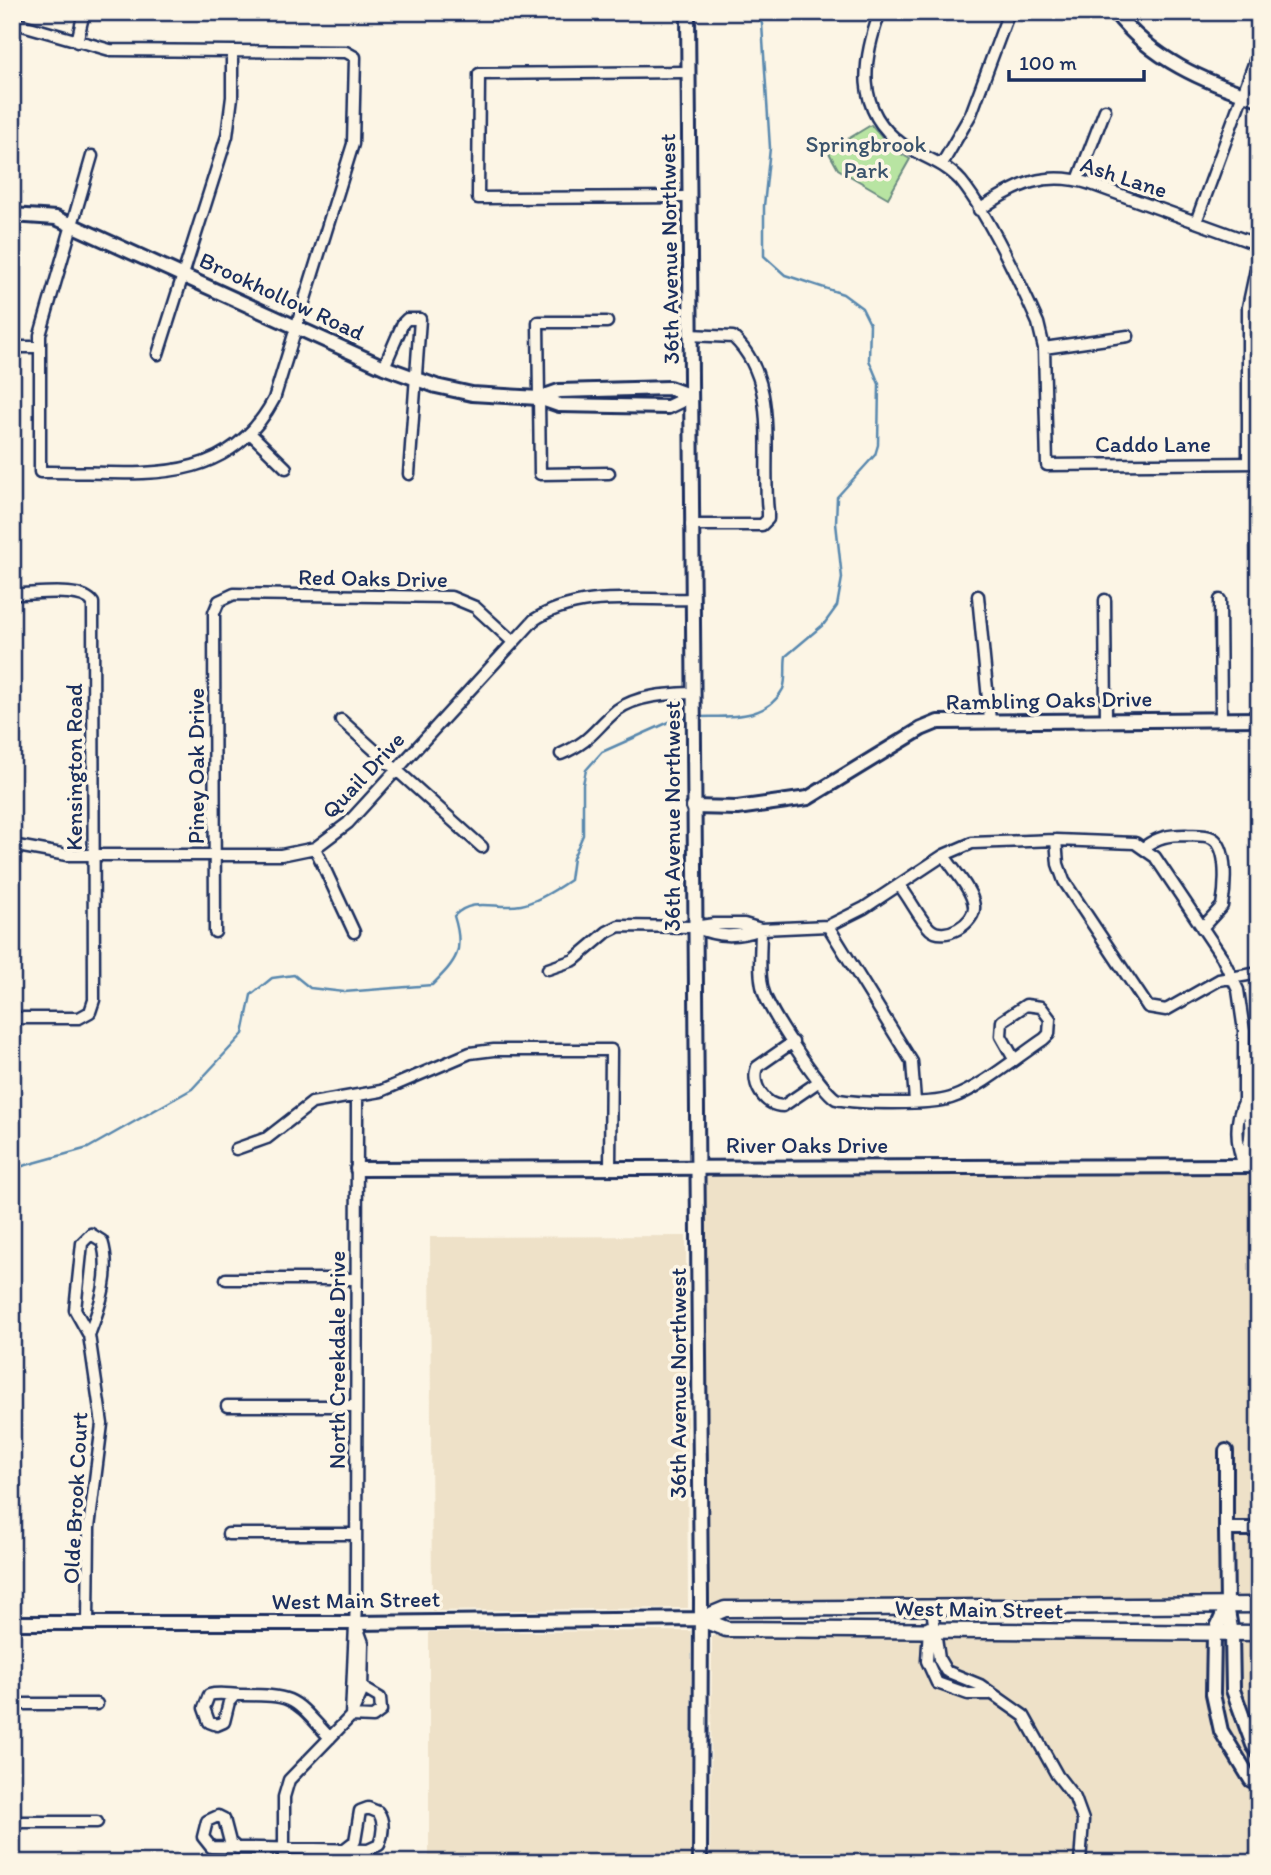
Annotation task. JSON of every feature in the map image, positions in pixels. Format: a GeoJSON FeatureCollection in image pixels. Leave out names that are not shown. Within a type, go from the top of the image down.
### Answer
{"type":"FeatureCollection","features":[{"type":"Feature","properties":{"kind":"main road","name":"36th Avenue Northwest"},"geometry":{"type":"LineString","coordinates":[[688,12],[701,1619],[700,1863]]}},
{"type":"Feature","properties":{"kind":"main road"},"geometry":{"type":"LineString","coordinates":[[1115,12],[1161,57],[1182,69],[1259,99]]}},
{"type":"Feature","properties":{"kind":"main road","name":"Brookhollow Road"},"geometry":{"type":"LineString","coordinates":[[12,215],[48,216],[71,225],[415,379],[472,394],[539,398],[559,391],[669,388],[691,396]]}},
{"type":"Feature","properties":{"kind":"main road","name":"Rambling Oaks Drive"},"geometry":{"type":"LineString","coordinates":[[693,807],[744,808],[808,798],[930,725],[990,720],[1259,719]]}},
{"type":"Feature","properties":{"kind":"main road","name":"River Oaks Drive"},"geometry":{"type":"LineString","coordinates":[[357,1169],[1259,1166]]}},
{"type":"Feature","properties":{"kind":"main road"},"geometry":{"type":"LineString","coordinates":[[1226,1451],[1227,1605],[1232,1634],[1233,1690],[1252,1745],[1259,1753]]}},
{"type":"Feature","properties":{"kind":"main road"},"geometry":{"type":"LineString","coordinates":[[1226,1529],[1259,1529]]}},
{"type":"Feature","properties":{"kind":"main road"},"geometry":{"type":"LineString","coordinates":[[1227,1605],[1214,1634],[1213,1694],[1221,1731],[1256,1785]]}},
{"type":"Feature","properties":{"kind":"main road","name":"West Main Street"},"geometry":{"type":"LineString","coordinates":[[12,1623],[701,1619],[725,1609],[1259,1605]]}},
{"type":"Feature","properties":{"kind":"main road","name":"West Main Street"},"geometry":{"type":"LineString","coordinates":[[701,1619],[726,1629],[1259,1633]]}},
{"type":"Feature","properties":{"kind":"street"},"geometry":{"type":"LineString","coordinates":[[77,42],[84,12]]}},
{"type":"Feature","properties":{"kind":"street"},"geometry":{"type":"LineString","coordinates":[[880,12],[864,67],[865,83],[874,108],[893,136],[942,164],[963,183],[1033,313],[1044,348],[1128,336]]}},
{"type":"Feature","properties":{"kind":"street"},"geometry":{"type":"LineString","coordinates":[[942,164],[971,114],[1009,12]]}},
{"type":"Feature","properties":{"kind":"street"},"geometry":{"type":"LineString","coordinates":[[12,22],[77,42],[127,52],[351,52],[357,62],[353,144],[274,399],[250,433],[213,461],[192,468],[40,472],[39,347],[44,316],[92,156]]}},
{"type":"Feature","properties":{"kind":"street"},"geometry":{"type":"LineString","coordinates":[[1196,222],[1259,50]]}},
{"type":"Feature","properties":{"kind":"street"},"geometry":{"type":"LineString","coordinates":[[158,354],[227,136],[232,97],[232,51]]}},
{"type":"Feature","properties":{"kind":"street"},"geometry":{"type":"LineString","coordinates":[[688,72],[479,74],[478,198],[689,197]]}},
{"type":"Feature","properties":{"kind":"street"},"geometry":{"type":"LineString","coordinates":[[1078,180],[1105,110]]}},
{"type":"Feature","properties":{"kind":"street","name":"Ash Lane"},"geometry":{"type":"LineString","coordinates":[[979,210],[1038,179],[1058,177],[1078,180],[1259,245]]}},
{"type":"Feature","properties":{"kind":"street"},"geometry":{"type":"LineString","coordinates":[[1253,463],[1248,307],[1259,255]]}},
{"type":"Feature","properties":{"kind":"street"},"geometry":{"type":"LineString","coordinates":[[384,367],[403,323],[417,318],[421,326],[409,474]]}},
{"type":"Feature","properties":{"kind":"street"},"geometry":{"type":"LineString","coordinates":[[607,322],[538,322],[540,474],[609,473]]}},
{"type":"Feature","properties":{"kind":"street"},"geometry":{"type":"LineString","coordinates":[[690,335],[733,337],[758,377],[765,403],[768,512],[768,519],[762,525],[691,525]]}},
{"type":"Feature","properties":{"kind":"street"},"geometry":{"type":"LineString","coordinates":[[12,347],[39,347]]}},
{"type":"Feature","properties":{"kind":"street","name":"Caddo Lane"},"geometry":{"type":"LineString","coordinates":[[1044,348],[1047,465],[1253,463]]}},
{"type":"Feature","properties":{"kind":"street"},"geometry":{"type":"LineString","coordinates":[[250,433],[286,468]]}},
{"type":"Feature","properties":{"kind":"street","name":"Kensington Road"},"geometry":{"type":"LineString","coordinates":[[12,594],[75,592],[86,596],[93,603],[94,1000],[88,1015],[72,1018],[12,1018]]}},
{"type":"Feature","properties":{"kind":"street","name":"Red Oaks Drive"},"geometry":{"type":"LineString","coordinates":[[219,601],[234,594],[451,597],[475,607],[512,641]]}},
{"type":"Feature","properties":{"kind":"street"},"geometry":{"type":"LineString","coordinates":[[978,597],[990,720]]}},
{"type":"Feature","properties":{"kind":"street","name":"Quail Drive"},"geometry":{"type":"LineString","coordinates":[[12,845],[46,853],[93,856],[281,855],[315,848],[348,823],[534,620],[564,605],[691,599]]}},
{"type":"Feature","properties":{"kind":"street"},"geometry":{"type":"LineString","coordinates":[[1105,600],[1105,720]]}},
{"type":"Feature","properties":{"kind":"street"},"geometry":{"type":"LineString","coordinates":[[1220,600],[1221,719]]}},
{"type":"Feature","properties":{"kind":"street","name":"Piney Oak Drive"},"geometry":{"type":"LineString","coordinates":[[215,932],[214,613],[219,601]]}},
{"type":"Feature","properties":{"kind":"street"},"geometry":{"type":"LineString","coordinates":[[561,754],[585,743],[617,711],[628,704],[653,697],[693,693]]}},
{"type":"Feature","properties":{"kind":"street"},"geometry":{"type":"LineString","coordinates":[[341,720],[482,847]]}},
{"type":"Feature","properties":{"kind":"street"},"geometry":{"type":"LineString","coordinates":[[1144,847],[1154,840],[1171,835],[1205,836],[1219,844],[1222,853],[1222,906],[1202,928]]}},
{"type":"Feature","properties":{"kind":"street"},"geometry":{"type":"LineString","coordinates":[[1056,840],[1058,864],[1064,881],[1148,1007],[1166,1010],[1214,982],[1231,976],[1259,973]]}},
{"type":"Feature","properties":{"kind":"street"},"geometry":{"type":"LineString","coordinates":[[548,969],[574,960],[613,928],[694,927],[716,936],[742,935],[761,929],[828,926],[842,921],[944,855],[984,841],[1126,842],[1144,847],[1155,857],[1202,928],[1231,976],[1240,1002],[1244,1102],[1250,1112],[1250,1135],[1244,1166]]}},
{"type":"Feature","properties":{"kind":"street"},"geometry":{"type":"LineString","coordinates":[[315,848],[354,932]]}},
{"type":"Feature","properties":{"kind":"street"},"geometry":{"type":"LineString","coordinates":[[899,885],[931,929],[941,934],[951,933],[971,918],[975,908],[972,898],[944,855]]}},
{"type":"Feature","properties":{"kind":"street"},"geometry":{"type":"LineString","coordinates":[[828,926],[912,1062],[915,1101]]}},
{"type":"Feature","properties":{"kind":"street"},"geometry":{"type":"LineString","coordinates":[[761,929],[763,990],[826,1092],[842,1100],[915,1101],[951,1098],[1014,1059],[1049,1034],[1050,1018],[1041,1007],[1026,1006],[1002,1021],[1001,1036],[1014,1059]]}},
{"type":"Feature","properties":{"kind":"street"},"geometry":{"type":"LineString","coordinates":[[793,1042],[757,1066],[755,1082],[758,1089],[769,1102],[783,1106],[818,1082]]}},
{"type":"Feature","properties":{"kind":"street"},"geometry":{"type":"LineString","coordinates":[[236,1149],[267,1138],[312,1103],[380,1091],[455,1058],[480,1051],[611,1050],[610,1168]]}},
{"type":"Feature","properties":{"kind":"street"},"geometry":{"type":"LineString","coordinates":[[1244,1062],[1259,1062]]}},
{"type":"Feature","properties":{"kind":"street","name":"North Creekdale Drive"},"geometry":{"type":"LineString","coordinates":[[356,1623],[357,1096]]}},
{"type":"Feature","properties":{"kind":"street"},"geometry":{"type":"LineString","coordinates":[[1244,1102],[1259,1102]]}},
{"type":"Feature","properties":{"kind":"street","name":"Olde Brook Court"},"geometry":{"type":"LineString","coordinates":[[88,1623],[89,1528],[102,1424],[89,1335],[75,1310],[82,1243],[91,1234],[102,1241],[105,1273],[98,1313],[89,1335]]}},
{"type":"Feature","properties":{"kind":"street"},"geometry":{"type":"LineString","coordinates":[[226,1279],[356,1279]]}},
{"type":"Feature","properties":{"kind":"street"},"geometry":{"type":"LineString","coordinates":[[227,1406],[356,1406]]}},
{"type":"Feature","properties":{"kind":"street"},"geometry":{"type":"LineString","coordinates":[[228,1534],[356,1534]]}},
{"type":"Feature","properties":{"kind":"street"},"geometry":{"type":"LineString","coordinates":[[932,1609],[932,1631],[927,1661],[937,1683],[968,1694],[990,1694],[1024,1716],[1057,1775],[1076,1798],[1083,1820],[1080,1863]]}},
{"type":"Feature","properties":{"kind":"street"},"geometry":{"type":"LineString","coordinates":[[284,1863],[287,1786],[293,1775],[351,1716],[363,1688],[363,1643],[356,1623]]}},
{"type":"Feature","properties":{"kind":"street"},"geometry":{"type":"LineString","coordinates":[[351,1716],[352,1644],[356,1623]]}},
{"type":"Feature","properties":{"kind":"street"},"geometry":{"type":"LineString","coordinates":[[351,1716],[373,1717],[380,1711],[380,1698],[363,1688]]}},
{"type":"Feature","properties":{"kind":"street"},"geometry":{"type":"LineString","coordinates":[[235,1695],[288,1697],[330,1738]]}},
{"type":"Feature","properties":{"kind":"street"},"geometry":{"type":"LineString","coordinates":[[12,1704],[97,1704]]}},
{"type":"Feature","properties":{"kind":"street"},"geometry":{"type":"LineString","coordinates":[[237,1848],[368,1850],[379,1845],[383,1823],[378,1812],[368,1808],[360,1811],[355,1841],[346,1848]]}},
{"type":"Feature","properties":{"kind":"street"},"geometry":{"type":"LineString","coordinates":[[12,1822],[97,1822]]}},
{"type":"Feature","properties":{"kind":"shaded area"},"geometry":{"type":"Polygon","coordinates":[[[706,1169],[1259,1170],[1259,1600],[709,1608],[706,1169]]]}},
{"type":"Feature","properties":{"kind":"shaded area"},"geometry":{"type":"Polygon","coordinates":[[[686,1236],[688,1608],[432,1611],[430,1237],[686,1236]]]}},
{"type":"Feature","properties":{"kind":"shaded area"},"geometry":{"type":"Polygon","coordinates":[[[691,1631],[691,1863],[429,1863],[429,1632],[691,1631]]]}},
{"type":"Feature","properties":{"kind":"shaded area"},"geometry":{"type":"Polygon","coordinates":[[[712,1636],[1259,1640],[1259,1863],[710,1863],[712,1636]]]}},
{"type":"Feature","properties":{"kind":"green space","name":"Springbrook Park"},"geometry":{"type":"Polygon","coordinates":[[[871,125],[891,148],[910,159],[888,198],[838,169],[828,151],[871,125]]]}},
{"type":"Feature","properties":{"kind":"waterway"},"geometry":{"type":"LineString","coordinates":[[698,717],[757,712],[767,707],[783,689],[786,656],[824,624],[837,606],[842,578],[836,523],[837,497],[875,455],[878,445],[879,384],[869,360],[870,324],[862,308],[843,294],[785,275],[764,256],[764,206],[770,148],[762,24],[756,12]]}},
{"type":"Feature","properties":{"kind":"waterway"},"geometry":{"type":"LineString","coordinates":[[12,1169],[88,1148],[192,1089],[243,1034],[251,995],[272,978],[294,975],[310,988],[344,992],[432,985],[448,969],[457,954],[459,938],[454,916],[461,910],[477,905],[512,906],[527,903],[570,880],[573,858],[583,835],[583,784],[586,770],[602,752],[676,719],[688,718]]}}]}
